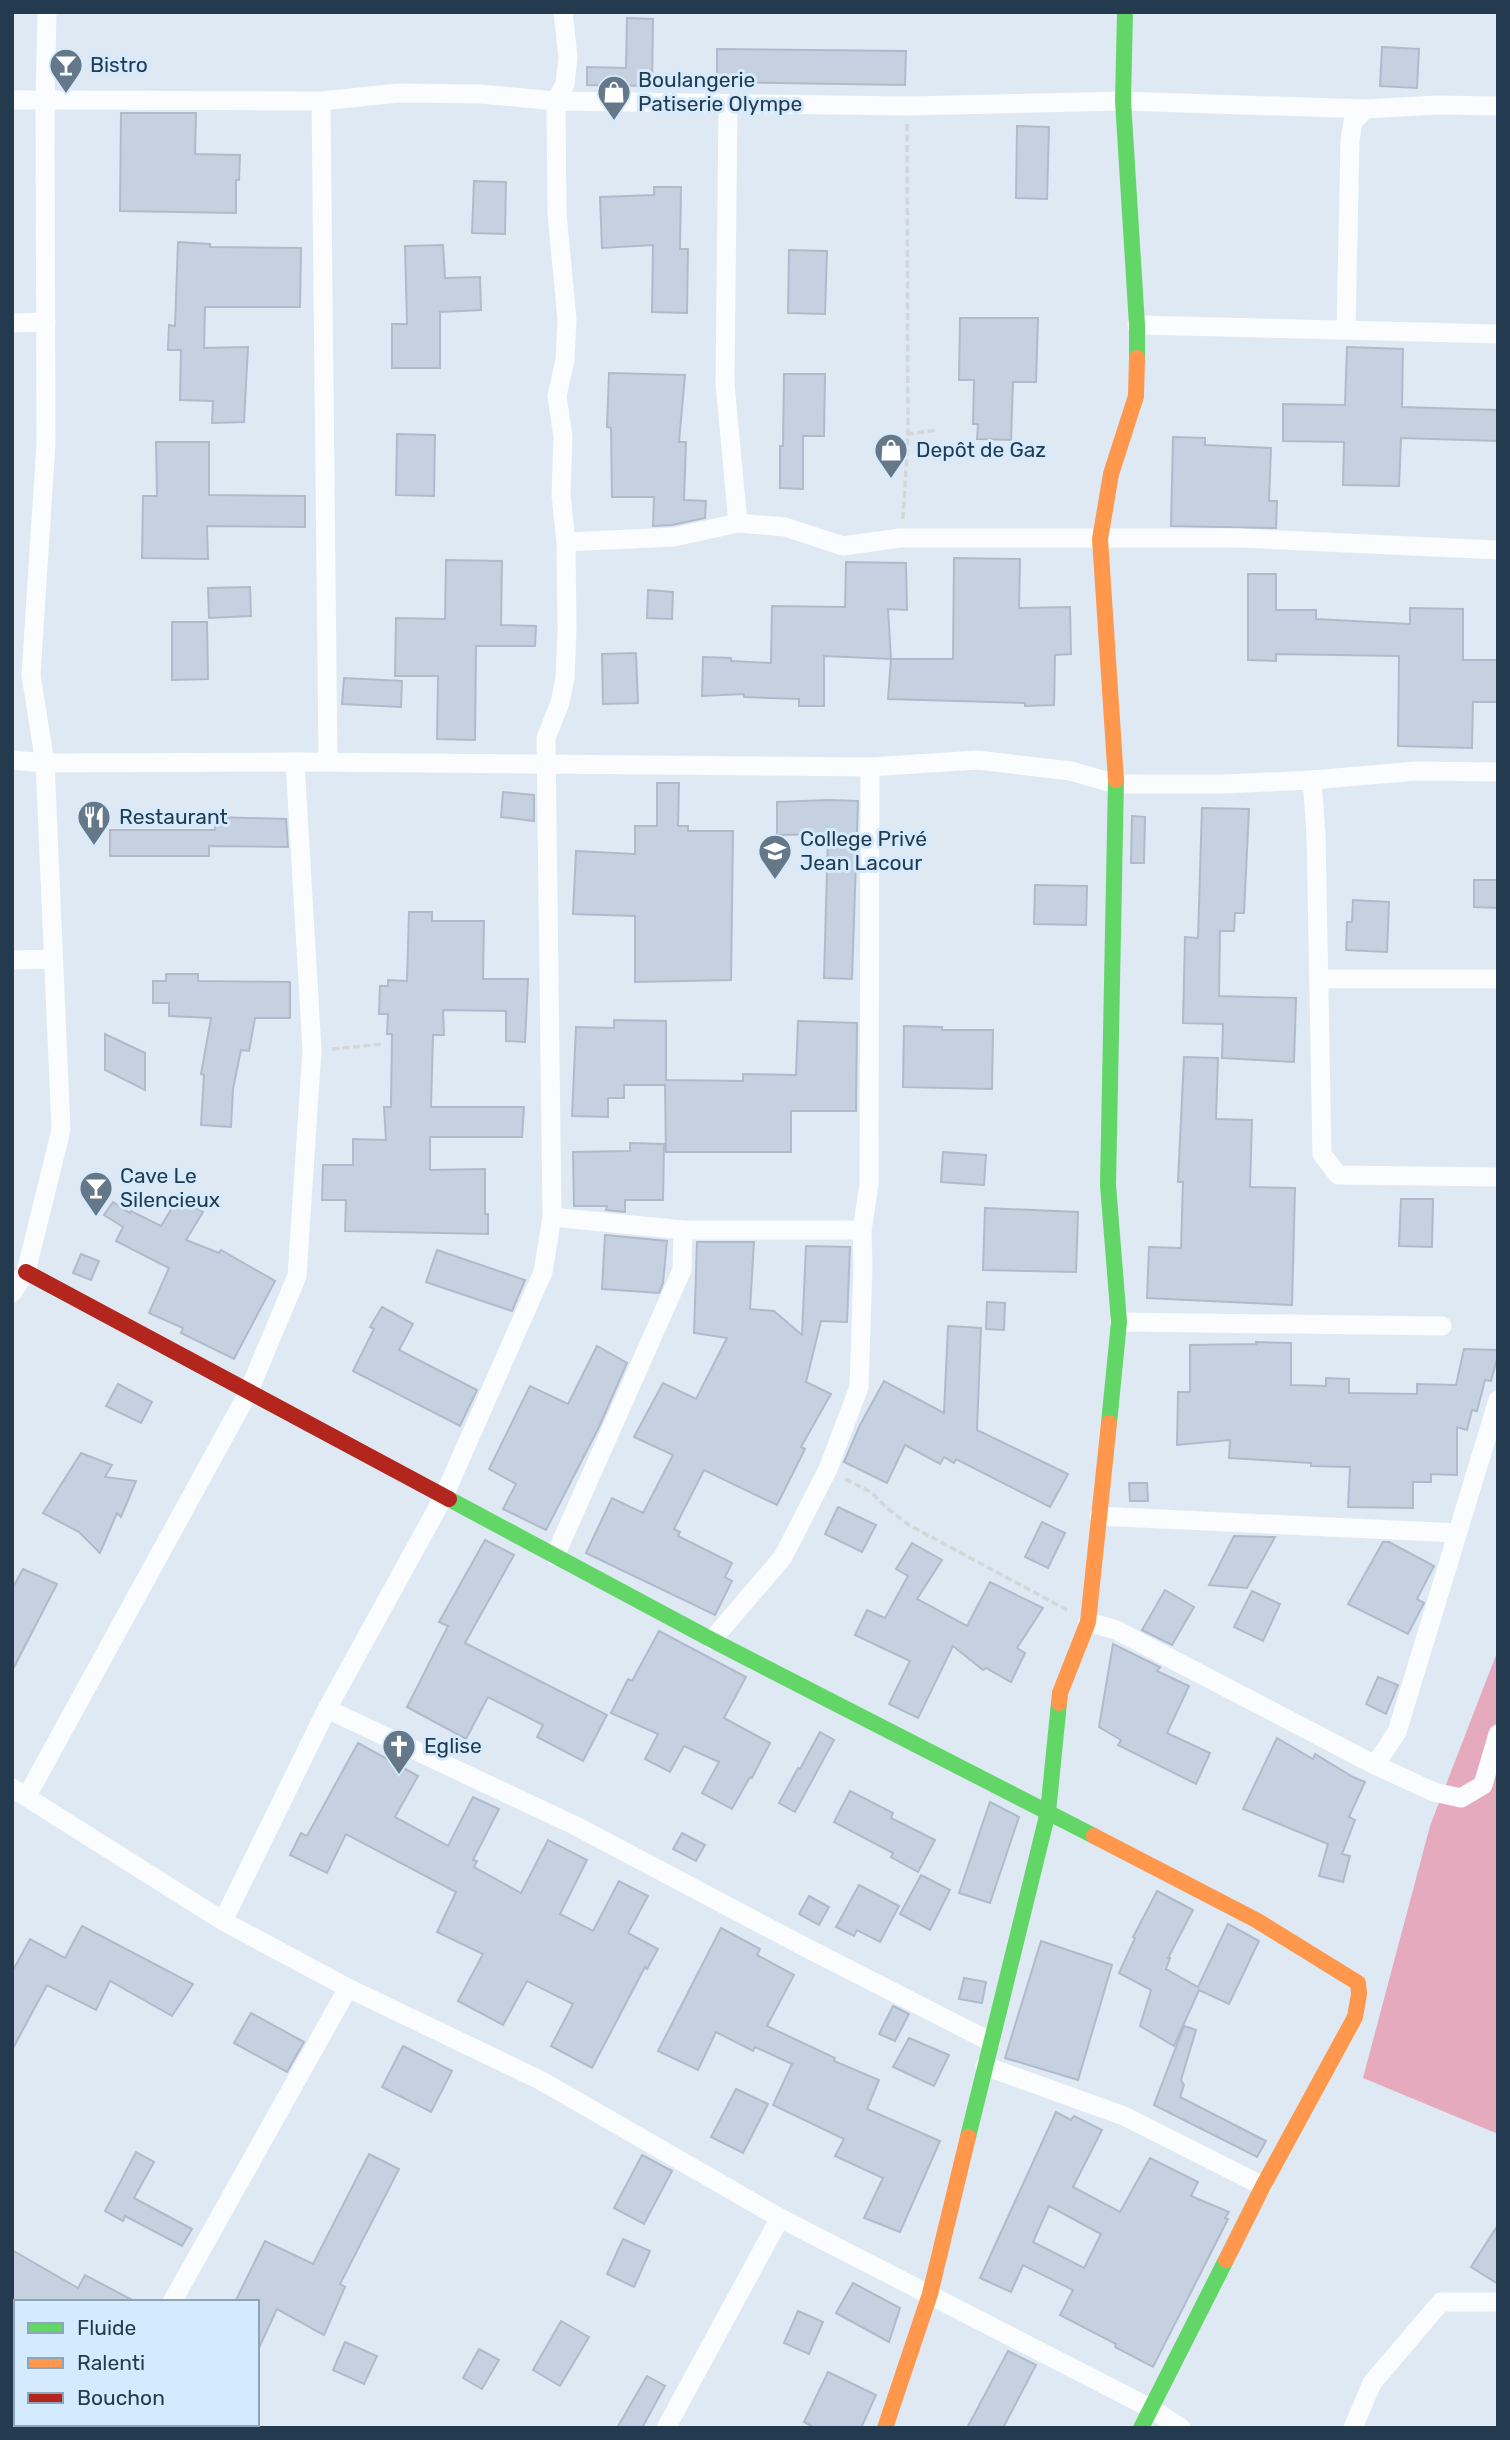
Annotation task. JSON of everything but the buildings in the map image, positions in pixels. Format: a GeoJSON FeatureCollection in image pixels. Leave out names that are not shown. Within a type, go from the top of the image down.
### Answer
{"type":"FeatureCollection","features":[{"type":"Feature","properties":{"kind":"street"},"geometry":{"type":"LineString","coordinates":[[12,1293],[26,1272],[61,1130],[45,762],[31,675],[46,443],[44,101],[47,12]]}},
{"type":"Feature","properties":{"kind":"street"},"geometry":{"type":"LineString","coordinates":[[223,1921],[327,1709],[443,1498],[543,1272],[552,1217],[546,738],[560,703],[565,678],[568,586],[561,495],[563,437],[556,397],[565,360],[567,320],[557,213],[556,101],[565,84],[568,57],[563,12]]}},
{"type":"Feature","properties":{"kind":"street"},"geometry":{"type":"LineString","coordinates":[[885,2428],[930,2294],[1048,1812],[1060,1693],[1088,1622],[1119,1322],[1108,1185],[1116,784],[1100,539],[1111,474],[1136,396],[1138,325],[1123,101],[1125,12]]}},
{"type":"Feature","properties":{"kind":"street"},"geometry":{"type":"LineString","coordinates":[[12,100],[321,101],[399,93],[480,94],[556,101],[728,104],[907,106],[1123,101],[1365,109],[1437,105],[1498,106]]}},
{"type":"Feature","properties":{"kind":"street"},"geometry":{"type":"LineString","coordinates":[[321,101],[328,762]]}},
{"type":"Feature","properties":{"kind":"street"},"geometry":{"type":"LineString","coordinates":[[728,104],[725,384],[738,523]]}},
{"type":"Feature","properties":{"kind":"street"},"geometry":{"type":"LineString","coordinates":[[1346,330],[1350,140],[1353,122],[1365,109]]}},
{"type":"Feature","properties":{"kind":"street"},"geometry":{"type":"LineString","coordinates":[[12,323],[46,322]]}},
{"type":"Feature","properties":{"kind":"street"},"geometry":{"type":"LineString","coordinates":[[1138,325],[1498,334]]}},
{"type":"Feature","properties":{"kind":"street"},"geometry":{"type":"LineString","coordinates":[[566,542],[674,537],[738,523],[785,527],[843,546],[900,538],[1237,538],[1498,550]]}},
{"type":"Feature","properties":{"kind":"street"},"geometry":{"type":"LineString","coordinates":[[12,760],[870,767],[977,760],[1071,771],[1116,784],[1225,784],[1416,771],[1498,772]]}},
{"type":"Feature","properties":{"kind":"street"},"geometry":{"type":"LineString","coordinates":[[295,762],[312,1050],[297,1276],[248,1392],[19,1792],[223,1921],[348,1988],[540,2080],[780,2218],[1152,2409],[1181,2428]]}},
{"type":"Feature","properties":{"kind":"street"},"geometry":{"type":"LineString","coordinates":[[712,1640],[783,1557],[828,1469],[859,1387],[862,1230],[869,1185],[870,767]]}},
{"type":"Feature","properties":{"kind":"street"},"geometry":{"type":"LineString","coordinates":[[1312,780],[1316,834],[1322,1154],[1338,1175],[1498,1177]]}},
{"type":"Feature","properties":{"kind":"street"},"geometry":{"type":"LineString","coordinates":[[12,960],[54,959]]}},
{"type":"Feature","properties":{"kind":"street"},"geometry":{"type":"LineString","coordinates":[[1319,979],[1498,979]]}},
{"type":"Feature","properties":{"kind":"street"},"geometry":{"type":"LineString","coordinates":[[552,1217],[683,1230],[862,1230]]}},
{"type":"Feature","properties":{"kind":"street"},"geometry":{"type":"LineString","coordinates":[[555,1556],[682,1270],[683,1230]]}},
{"type":"Feature","properties":{"kind":"street"},"geometry":{"type":"LineString","coordinates":[[26,1272],[712,1640],[1256,1920],[1358,1983],[1355,2017],[1263,2186],[1141,2428]]}},
{"type":"Feature","properties":{"kind":"street"},"geometry":{"type":"LineString","coordinates":[[1119,1322],[1442,1326]]}},
{"type":"Feature","properties":{"kind":"street"},"geometry":{"type":"LineString","coordinates":[[1375,1765],[1397,1732],[1498,1401]]}},
{"type":"Feature","properties":{"kind":"street"},"geometry":{"type":"LineString","coordinates":[[1099,1516],[1457,1532]]}},
{"type":"Feature","properties":{"kind":"street"},"geometry":{"type":"LineString","coordinates":[[1088,1622],[1116,1630],[1375,1765],[1434,1792],[1461,1798],[1483,1784],[1498,1734]]}},
{"type":"Feature","properties":{"kind":"street"},"geometry":{"type":"LineString","coordinates":[[327,1709],[576,1826],[990,2042]]}},
{"type":"Feature","properties":{"kind":"street"},"geometry":{"type":"LineString","coordinates":[[174,2300],[348,1988]]}},
{"type":"Feature","properties":{"kind":"street"},"geometry":{"type":"LineString","coordinates":[[985,2066],[1124,2116],[1263,2186]]}},
{"type":"Feature","properties":{"kind":"street"},"geometry":{"type":"LineString","coordinates":[[672,2426],[780,2218]]}},
{"type":"Feature","properties":{"kind":"street"},"geometry":{"type":"LineString","coordinates":[[1353,2428],[1373,2384],[1441,2302],[1498,2302]]}},
{"type":"Feature","properties":{"kind":"path"},"geometry":{"type":"LineString","coordinates":[[900,538],[903,527],[908,434],[907,106]]}},
{"type":"Feature","properties":{"kind":"path"},"geometry":{"type":"LineString","coordinates":[[908,434],[938,430]]}},
{"type":"Feature","properties":{"kind":"path"},"geometry":{"type":"LineString","coordinates":[[312,1050],[382,1044]]}},
{"type":"Feature","properties":{"kind":"path"},"geometry":{"type":"LineString","coordinates":[[828,1469],[871,1492],[909,1524],[1088,1622]]}},
{"type":"Feature","properties":{"kind":"shaded area"},"geometry":{"type":"Polygon","coordinates":[[[1498,1650],[1498,2134],[1363,2078],[1430,1826],[1498,1650]]]}},
{"type":"Feature","properties":{"kind":"traffic: fast"},"geometry":{"type":"LineString","coordinates":[[1125,12],[1123,101],[1137,358]]}},
{"type":"Feature","properties":{"kind":"traffic: fast"},"geometry":{"type":"LineString","coordinates":[[1109,1423],[1119,1322],[1108,1185],[1116,780]]}},
{"type":"Feature","properties":{"kind":"traffic: fast"},"geometry":{"type":"LineString","coordinates":[[449,1499],[712,1640],[1094,1836]]}},
{"type":"Feature","properties":{"kind":"traffic: fast"},"geometry":{"type":"LineString","coordinates":[[968,2137],[1048,1812],[1059,1703]]}},
{"type":"Feature","properties":{"kind":"traffic: fast"},"geometry":{"type":"LineString","coordinates":[[1141,2428],[1226,2260]]}},
{"type":"Feature","properties":{"kind":"traffic: slow"},"geometry":{"type":"LineString","coordinates":[[1116,780],[1100,539],[1111,474],[1136,396],[1137,358]]}},
{"type":"Feature","properties":{"kind":"traffic: slow"},"geometry":{"type":"LineString","coordinates":[[1059,1703],[1060,1693],[1088,1622],[1109,1423]]}},
{"type":"Feature","properties":{"kind":"traffic: slow"},"geometry":{"type":"LineString","coordinates":[[1094,1836],[1256,1920],[1358,1983],[1355,2017],[1226,2260]]}},
{"type":"Feature","properties":{"kind":"traffic: slow"},"geometry":{"type":"LineString","coordinates":[[885,2428],[930,2294],[968,2137]]}},
{"type":"Feature","properties":{"kind":"traffic: jam"},"geometry":{"type":"LineString","coordinates":[[26,1272],[449,1499]]}},
{"type":"Feature","properties":{"kind":"place","name":"Bistro"},"geometry":{"type":"Point","coordinates":[66,95]}},
{"type":"Feature","properties":{"kind":"place","name":"Boulangerie Patiserie Olympe"},"geometry":{"type":"Point","coordinates":[614,122]}},
{"type":"Feature","properties":{"kind":"place","name":"Depôt de Gaz"},"geometry":{"type":"Point","coordinates":[891,480]}},
{"type":"Feature","properties":{"kind":"place","name":"Restaurant"},"geometry":{"type":"Point","coordinates":[94,847]}},
{"type":"Feature","properties":{"kind":"place","name":"College Privé Jean Lacour"},"geometry":{"type":"Point","coordinates":[775,881]}},
{"type":"Feature","properties":{"kind":"place","name":"Cave Le Silencieux"},"geometry":{"type":"Point","coordinates":[96,1218]}},
{"type":"Feature","properties":{"kind":"place","name":"Eglise"},"geometry":{"type":"Point","coordinates":[399,1776]}}]}
